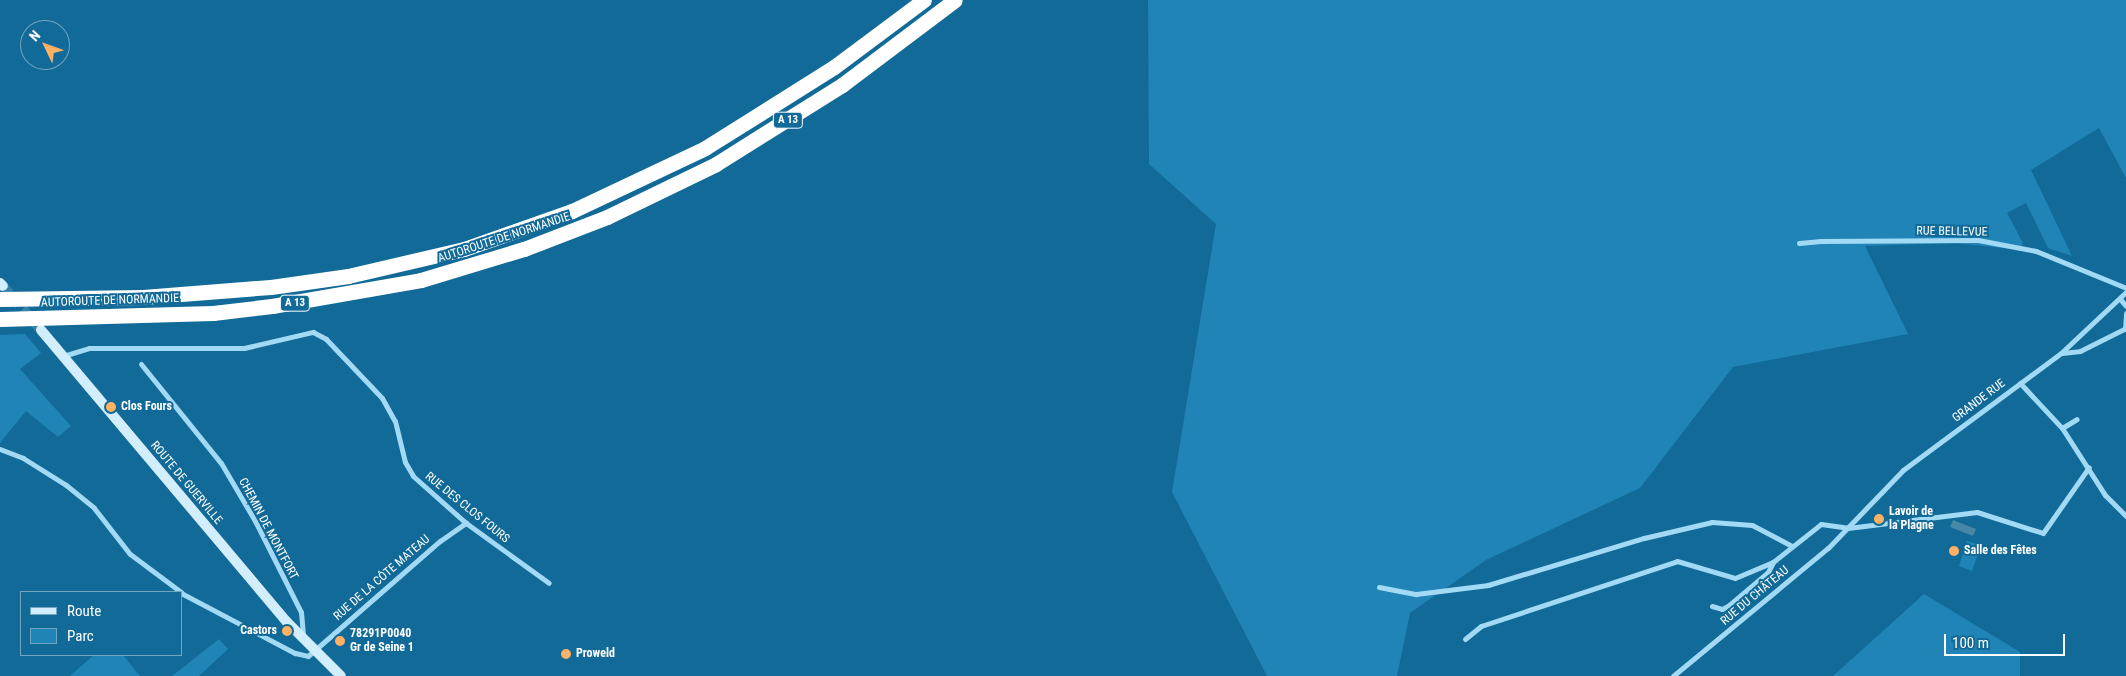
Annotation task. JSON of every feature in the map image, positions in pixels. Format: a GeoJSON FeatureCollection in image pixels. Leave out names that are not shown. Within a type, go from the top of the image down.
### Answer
{"type":"FeatureCollection","features":[{"type":"Feature","properties":{"kind":"highway","name":"AUTOROUTE DE NORMANDIE"},"geometry":{"type":"LineString","coordinates":[[1,289],[209,294],[338,277],[464,249],[572,211],[705,148],[770,110],[924,0]]}},
{"type":"Feature","properties":{"kind":"highway","name":"AUTOROUTE DE NORMANDIE"},"geometry":{"type":"LineString","coordinates":[[0,319],[213,312],[346,296],[429,277],[580,229],[607,218],[716,164],[781,126],[842,85],[955,0]]}},
{"type":"Feature","properties":{"kind":"street","name":"RUE BELLEVUE"},"geometry":{"type":"LineString","coordinates":[[1799,244],[1821,240],[1978,240],[2036,251],[2126,288]]}},
{"type":"Feature","properties":{"kind":"street","name":"GRANDE RUE"},"geometry":{"type":"LineString","coordinates":[[1848,528],[1903,470],[2062,353],[2126,292]]}},
{"type":"Feature","properties":{"kind":"street"},"geometry":{"type":"LineString","coordinates":[[2120,299],[2126,306]]}},
{"type":"Feature","properties":{"kind":"street"},"geometry":{"type":"LineString","coordinates":[[2062,353],[2080,351],[2125,329],[2126,313]]}},
{"type":"Feature","properties":{"kind":"street","name":"ROUTE DE GUERVILLE"},"geometry":{"type":"LineString","coordinates":[[41,330],[303,640],[341,676]]}},
{"type":"Feature","properties":{"kind":"street","name":"RUE DES CLOS FOURS"},"geometry":{"type":"LineString","coordinates":[[63,357],[82,348],[244,348],[313,332],[326,339],[382,398],[395,421],[405,462],[413,476],[466,523],[549,583]]}},
{"type":"Feature","properties":{"kind":"street","name":"CHEMIN DE MONTFORT"},"geometry":{"type":"LineString","coordinates":[[141,364],[221,463],[250,512],[301,612],[305,632],[303,640]]}},
{"type":"Feature","properties":{"kind":"street"},"geometry":{"type":"LineString","coordinates":[[2020,383],[2062,428],[2089,467],[2105,495],[2126,516]]}},
{"type":"Feature","properties":{"kind":"street"},"geometry":{"type":"LineString","coordinates":[[2062,428],[2077,419]]}},
{"type":"Feature","properties":{"kind":"street"},"geometry":{"type":"LineString","coordinates":[[0,450],[23,458],[66,485],[94,508],[130,554],[180,591]]}},
{"type":"Feature","properties":{"kind":"street"},"geometry":{"type":"LineString","coordinates":[[1465,639],[1481,626],[1676,561],[1735,578],[1773,562],[1821,524],[1848,528],[1977,512],[2043,533],[2089,467]]}},
{"type":"Feature","properties":{"kind":"street"},"geometry":{"type":"LineString","coordinates":[[1379,587],[1416,594],[1488,585],[1644,538],[1712,522],[1752,525],[1792,546]]}},
{"type":"Feature","properties":{"kind":"street","name":"RUE DE LA CÔTE MATEAU"},"geometry":{"type":"LineString","coordinates":[[313,651],[440,541],[466,523]]}},
{"type":"Feature","properties":{"kind":"street","name":"RUE DU CHÂTEAU"},"geometry":{"type":"LineString","coordinates":[[1673,676],[1848,528]]}},
{"type":"Feature","properties":{"kind":"street"},"geometry":{"type":"LineString","coordinates":[[1712,606],[1722,609],[1728,606],[1768,572],[1773,562]]}},
{"type":"Feature","properties":{"kind":"street"},"geometry":{"type":"LineString","coordinates":[[182,593],[295,653],[308,656],[313,651]]}},
{"type":"Feature","properties":{"kind":"green space"},"geometry":{"type":"Polygon","coordinates":[[[1148,0],[2126,0],[2126,178],[2099,128],[2031,170],[2072,256],[2048,248],[2026,203],[2007,213],[2023,243],[2020,250],[1955,243],[1865,246],[1908,334],[1733,367],[1640,488],[1486,560],[1410,613],[1397,676],[1267,676],[1172,492],[1216,224],[1149,164],[1148,0]]]}},
{"type":"Feature","properties":{"kind":"green space"},"geometry":{"type":"Polygon","coordinates":[[[25,334],[41,353],[20,369],[71,426],[58,437],[26,411],[0,443],[0,335],[25,334]]]}},
{"type":"Feature","properties":{"kind":"green space"},"geometry":{"type":"Polygon","coordinates":[[[1967,541],[1981,545],[1972,571],[1959,566],[1967,541]]]}},
{"type":"Feature","properties":{"kind":"green space"},"geometry":{"type":"Polygon","coordinates":[[[1924,594],[2020,652],[2020,676],[1833,676],[1924,594]]]}},
{"type":"Feature","properties":{"kind":"green space"},"geometry":{"type":"Polygon","coordinates":[[[219,639],[228,649],[199,676],[172,676],[219,639]]]}},
{"type":"Feature","properties":{"kind":"green space"},"geometry":{"type":"Polygon","coordinates":[[[93,656],[124,656],[140,676],[70,676],[93,656]]]}},
{"type":"Feature","properties":{"kind":"shaded area"},"geometry":{"type":"Polygon","coordinates":[[[1953,520],[1976,529],[1973,536],[1950,527],[1953,520]]]}},
{"type":"Feature","properties":{"kind":"tunnel"},"geometry":{"type":"LineString","coordinates":[[3,286],[41,330]]}},
{"type":"Feature","properties":{"kind":"place","name":"Clos Fours"},"geometry":{"type":"Point","coordinates":[111,407]}},
{"type":"Feature","properties":{"kind":"place","name":"Lavoir de la Plagne"},"geometry":{"type":"Point","coordinates":[1879,519]}},
{"type":"Feature","properties":{"kind":"place","name":"Salle des Fêtes"},"geometry":{"type":"Point","coordinates":[1954,551]}},
{"type":"Feature","properties":{"kind":"place","name":"Castors"},"geometry":{"type":"Point","coordinates":[287,631]}},
{"type":"Feature","properties":{"kind":"place","name":"78291P0040 Gr de Seine 1"},"geometry":{"type":"Point","coordinates":[340,641]}},
{"type":"Feature","properties":{"kind":"place","name":"Proweld"},"geometry":{"type":"Point","coordinates":[566,654]}}]}
